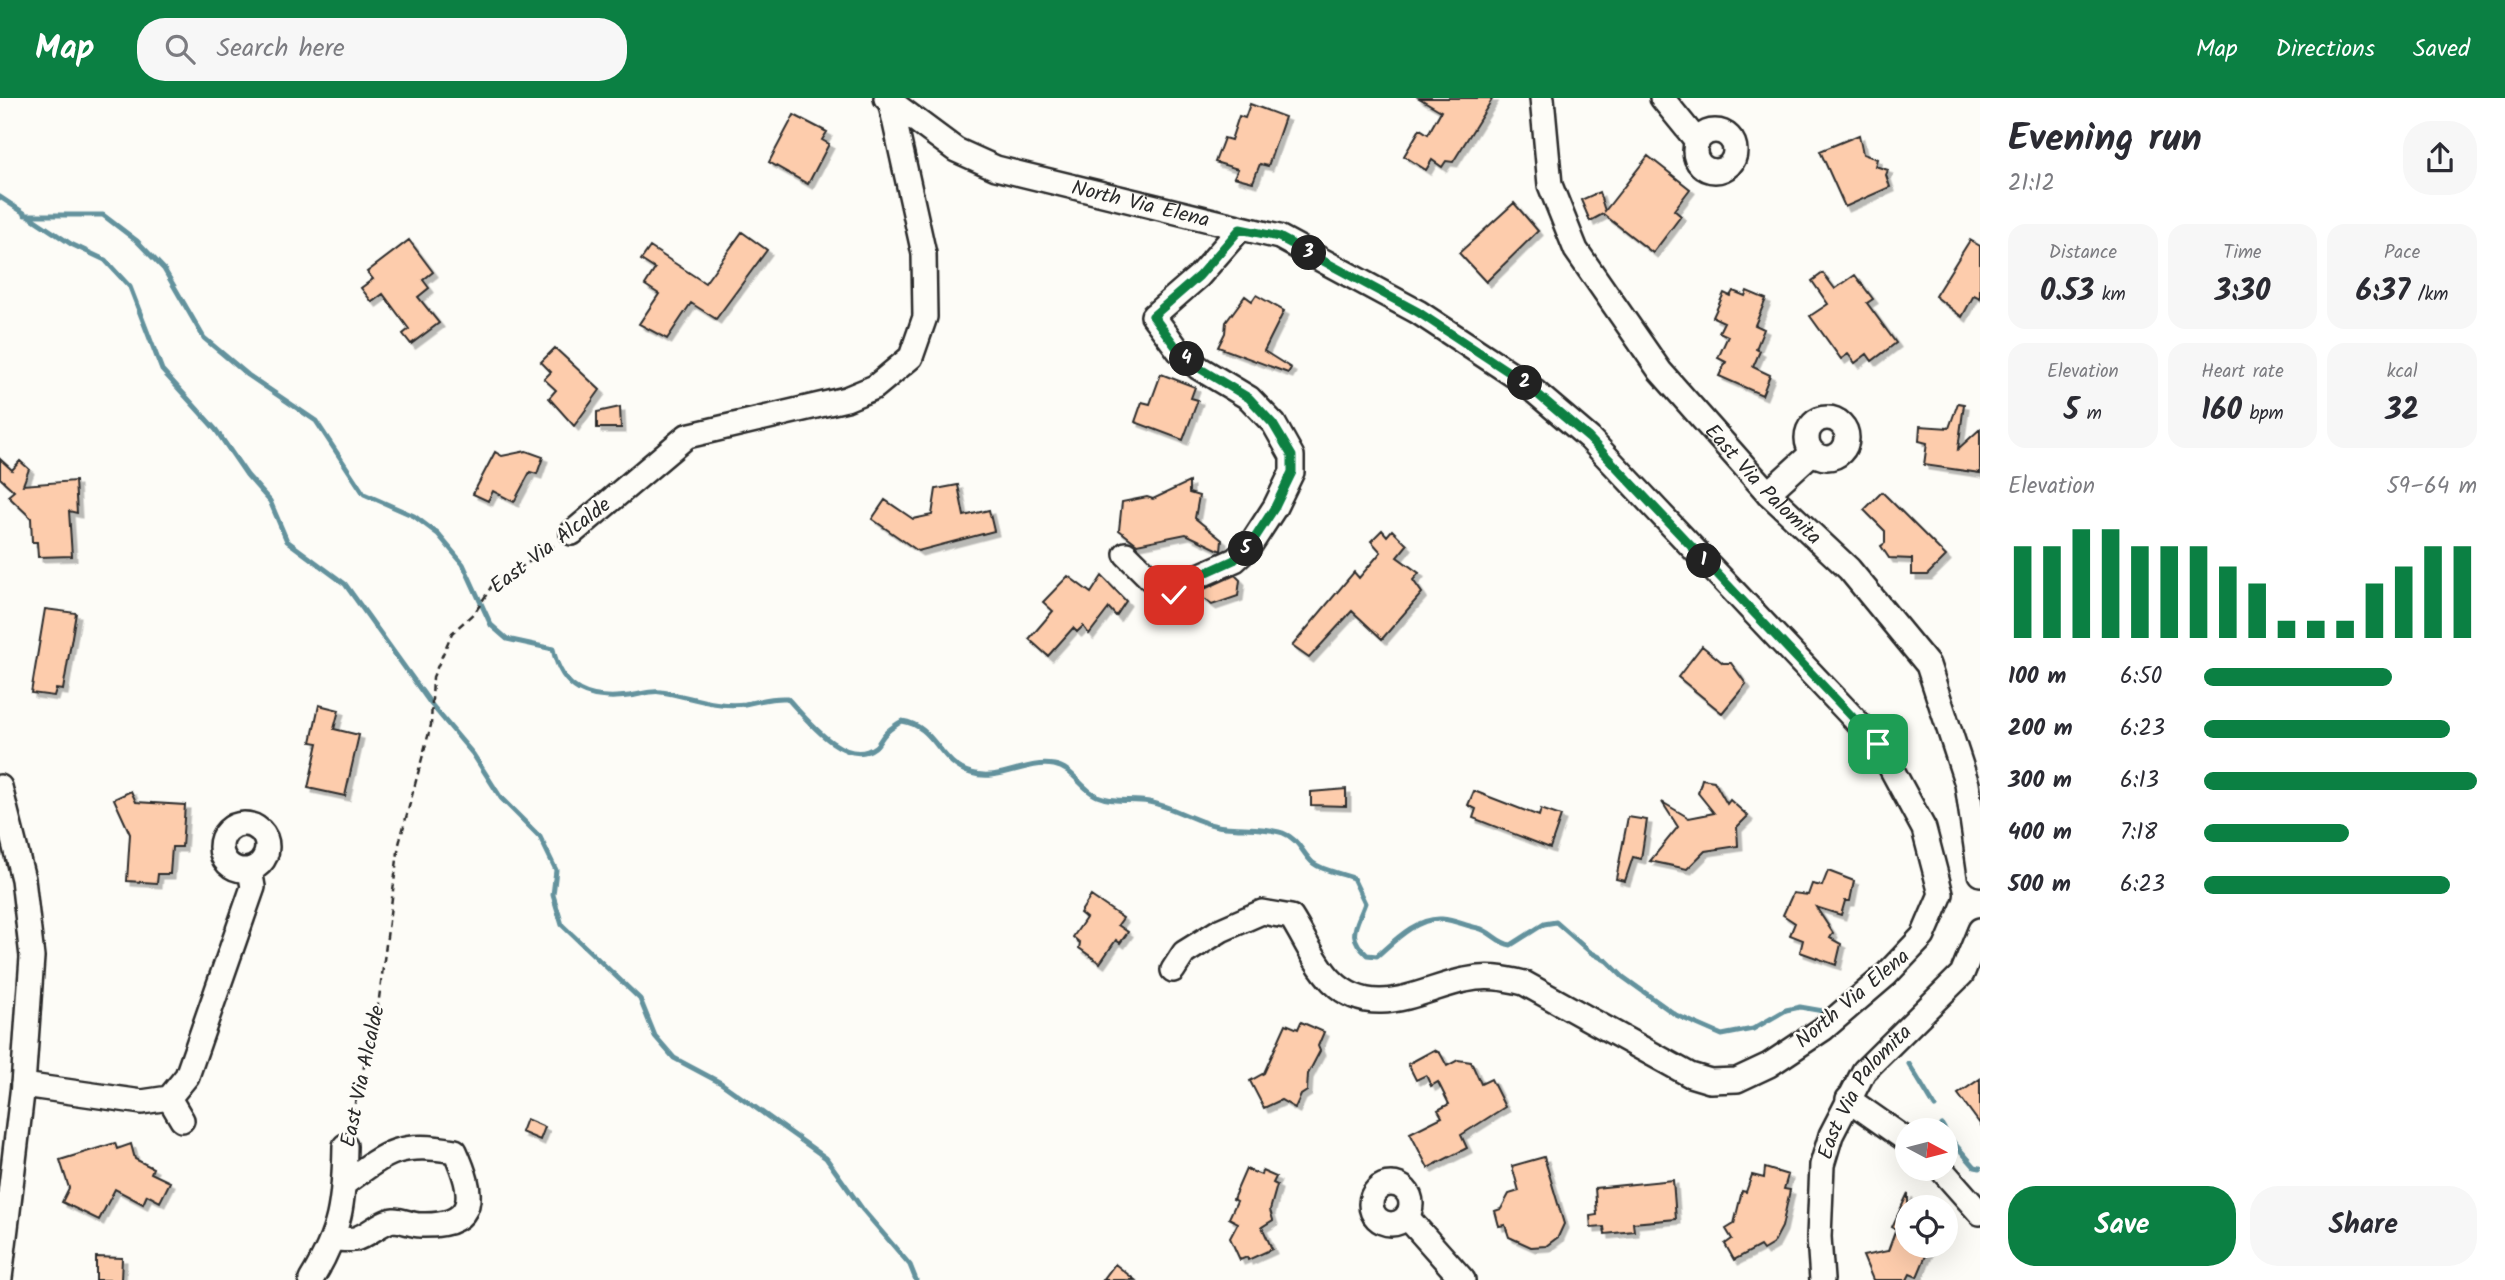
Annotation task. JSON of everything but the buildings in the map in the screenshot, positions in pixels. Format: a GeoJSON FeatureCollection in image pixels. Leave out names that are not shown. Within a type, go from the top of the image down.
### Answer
{"type":"FeatureCollection","features":[{"type":"Feature","properties":{"kind":"street","name":"East Via Palomita"},"geometry":{"type":"LineString","coordinates":[[1542,98],[1550,185],[1576,250],[1660,371],[1768,493],[1849,569],[1928,665],[1973,785],[1980,874]]}},
{"type":"Feature","properties":{"kind":"street"},"geometry":{"type":"LineString","coordinates":[[1662,98],[1697,141]]}},
{"type":"Feature","properties":{"kind":"street","name":"North Via Elena"},"geometry":{"type":"LineString","coordinates":[[889,101],[956,150],[996,168],[1279,237],[1418,312],[1521,380],[1589,438],[1878,744],[1924,829],[1941,894],[1923,936],[1886,975],[1823,1029],[1769,1065],[1737,1080],[1710,1081],[1690,1075],[1524,983],[1508,979],[1487,977],[1463,980],[1394,1003],[1352,995],[1332,981],[1291,917],[1274,912],[1262,912],[1221,930],[1184,953],[1173,970]]}},
{"type":"Feature","properties":{"kind":"street","name":"East Via Alcalde"},"geometry":{"type":"LineString","coordinates":[[572,533],[687,436],[846,399],[875,387],[911,357],[925,317],[924,254],[889,101]]}},
{"type":"Feature","properties":{"kind":"street"},"geometry":{"type":"LineString","coordinates":[[1126,554],[1163,591],[1174,595],[1181,593],[1192,579],[1234,560],[1249,547],[1275,507],[1292,472],[1289,449],[1273,424],[1249,398],[1199,368],[1179,351],[1153,316],[1199,276],[1240,229]]}},
{"type":"Feature","properties":{"kind":"street"},"geometry":{"type":"LineString","coordinates":[[1768,493],[1812,453]]}},
{"type":"Feature","properties":{"kind":"street"},"geometry":{"type":"LineString","coordinates":[[0,787],[23,879],[32,957],[23,1086],[0,1278]]}},
{"type":"Feature","properties":{"kind":"street"},"geometry":{"type":"LineString","coordinates":[[23,1086],[142,1102],[169,1098],[187,1076],[253,887],[250,870]]}},
{"type":"Feature","properties":{"kind":"street","name":"East Via Palomita"},"geometry":{"type":"LineString","coordinates":[[1819,1279],[1822,1165],[1848,1099],[1864,1072],[1894,1039],[1962,974],[1980,930]]}},
{"type":"Feature","properties":{"kind":"street"},"geometry":{"type":"LineString","coordinates":[[169,1098],[182,1120]]}},
{"type":"Feature","properties":{"kind":"street"},"geometry":{"type":"LineString","coordinates":[[1848,1099],[1895,1132]]}},
{"type":"Feature","properties":{"kind":"street"},"geometry":{"type":"LineString","coordinates":[[333,1239],[356,1239],[392,1220],[418,1225],[448,1224],[464,1213],[471,1201],[466,1176],[455,1151],[423,1145],[386,1153],[344,1184]]}},
{"type":"Feature","properties":{"kind":"street","name":"East Via Alcalde"},"geometry":{"type":"LineString","coordinates":[[311,1280],[333,1239],[344,1200],[345,1146]]}},
{"type":"Feature","properties":{"kind":"street"},"geometry":{"type":"LineString","coordinates":[[1952,1181],[1980,1213]]}},
{"type":"Feature","properties":{"kind":"street"},"geometry":{"type":"LineString","coordinates":[[1407,1217],[1463,1280]]}},
{"type":"Feature","properties":{"kind":"path","name":"East Via Alcalde"},"geometry":{"type":"LineString","coordinates":[[345,1146],[377,1014],[399,844],[431,725],[437,668],[452,633],[476,611],[491,587],[572,533]]}},
{"type":"Feature","properties":{"kind":"waterway"},"geometry":{"type":"LineString","coordinates":[[0,197],[71,244],[105,260],[130,287],[162,370],[216,430],[247,475],[270,501],[287,541],[345,584],[431,704],[473,754],[501,798],[540,837],[556,870],[553,895],[562,925],[640,999],[655,1036],[674,1058],[721,1083],[826,1158],[863,1210],[910,1265],[916,1280]]}},
{"type":"Feature","properties":{"kind":"waterway"},"geometry":{"type":"LineString","coordinates":[[25,215],[103,215],[137,241],[164,269],[204,338],[248,375],[316,421],[364,494],[414,516],[438,534],[463,564],[491,625],[507,639],[553,649],[563,675],[579,690],[602,697],[657,692],[734,705],[787,698],[826,738],[851,752],[863,752],[875,747],[887,732],[902,721],[922,730],[951,761],[971,773],[992,775],[1033,765],[1054,765],[1066,770],[1091,792],[1103,798],[1149,802],[1216,826],[1283,833],[1293,839],[1317,866],[1353,878],[1365,903],[1356,925],[1355,936],[1367,955],[1377,956],[1406,931],[1433,919],[1478,928],[1511,945],[1544,924],[1556,922],[1590,952],[1607,961],[1623,977],[1676,1015],[1722,1035],[1753,1029],[1786,1010],[1800,1007],[1823,1011]]}},
{"type":"Feature","properties":{"kind":"waterway"},"geometry":{"type":"LineString","coordinates":[[1909,1064],[1935,1107]]}},
{"type":"Feature","properties":{"kind":"waterway"},"geometry":{"type":"LineString","coordinates":[[1958,1148],[1975,1167],[1980,1168]]}},
{"type":"Feature","properties":{"kind":"route"},"geometry":{"type":"LineString","coordinates":[[1174,595],[1181,593],[1192,579],[1234,560],[1249,547],[1275,507],[1292,472],[1292,456],[1287,442],[1249,398],[1199,368],[1179,351],[1153,316],[1199,276],[1240,229],[1279,237],[1418,312],[1521,380],[1589,438],[1878,744]]}}]}
